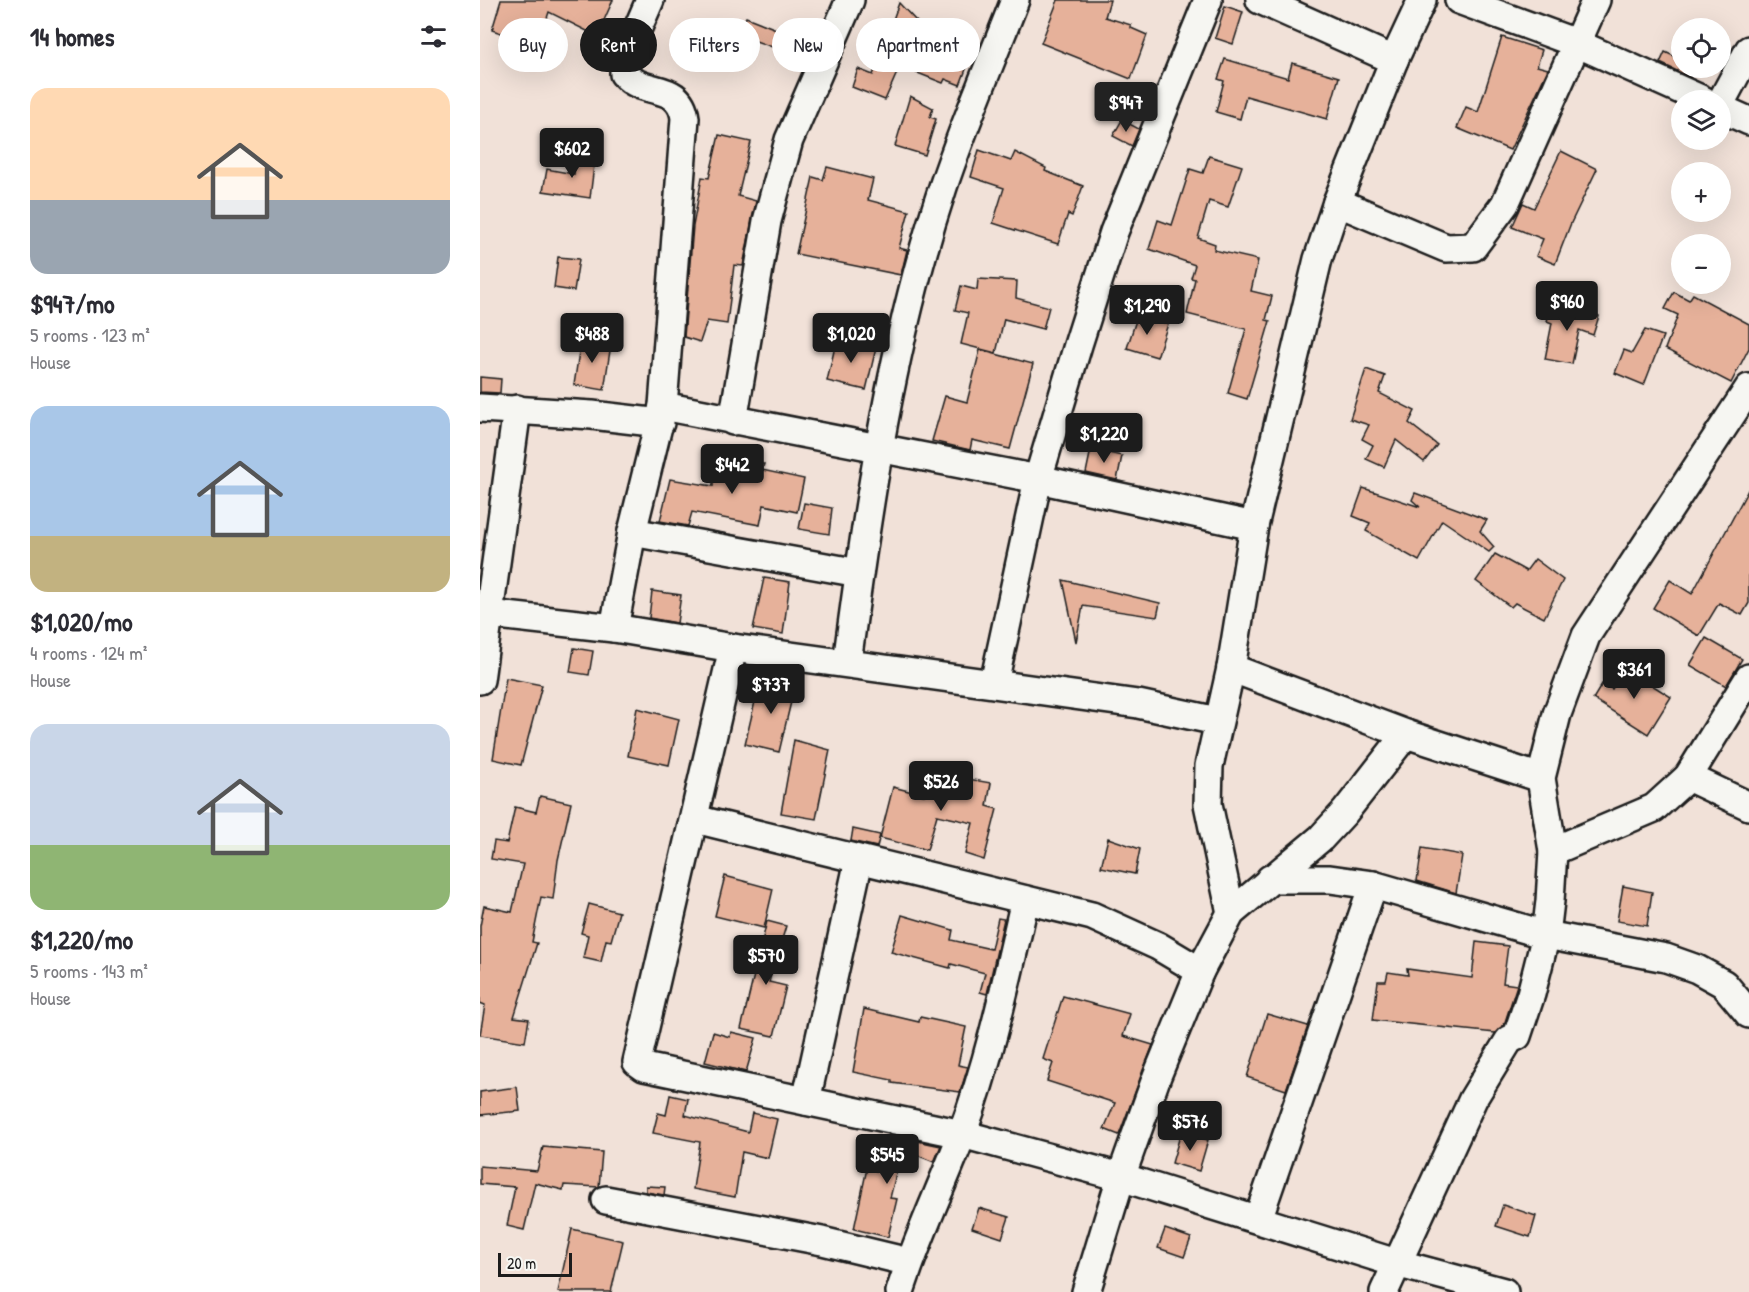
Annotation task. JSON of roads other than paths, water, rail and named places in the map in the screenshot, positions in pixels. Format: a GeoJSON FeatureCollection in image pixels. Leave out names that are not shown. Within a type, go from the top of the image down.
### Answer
{"type":"FeatureCollection","features":[{"type":"Feature","properties":{"kind":"street"},"geometry":{"type":"LineString","coordinates":[[614,628],[632,532],[662,415],[685,118],[683,105],[674,95],[633,84],[624,74],[624,60],[650,0]]}},
{"type":"Feature","properties":{"kind":"street"},"geometry":{"type":"LineString","coordinates":[[733,421],[767,221],[789,140],[849,0]]}},
{"type":"Feature","properties":{"kind":"street"},"geometry":{"type":"LineString","coordinates":[[847,663],[879,449],[900,348],[943,187],[1015,0]]}},
{"type":"Feature","properties":{"kind":"street"},"geometry":{"type":"LineString","coordinates":[[994,683],[1038,479],[1114,231],[1208,0]]}},
{"type":"Feature","properties":{"kind":"street"},"geometry":{"type":"LineString","coordinates":[[1260,0],[1394,60]]}},
{"type":"Feature","properties":{"kind":"street"},"geometry":{"type":"LineString","coordinates":[[1231,913],[1208,804],[1209,766],[1217,721],[1231,668],[1254,526],[1312,280],[1337,202],[1394,60],[1422,0]]}},
{"type":"Feature","properties":{"kind":"street"},"geometry":{"type":"LineString","coordinates":[[1459,0],[1576,43],[1681,90]]}},
{"type":"Feature","properties":{"kind":"street"},"geometry":{"type":"LineString","coordinates":[[1337,202],[1446,248],[1473,247],[1505,204],[1596,0]]}},
{"type":"Feature","properties":{"kind":"street"},"geometry":{"type":"LineString","coordinates":[[1728,90],[1749,50]]}},
{"type":"Feature","properties":{"kind":"street"},"geometry":{"type":"LineString","coordinates":[[1731,113],[1749,121]]}},
{"type":"Feature","properties":{"kind":"street"},"geometry":{"type":"LineString","coordinates":[[1384,1292],[1486,1074],[1509,1040],[1517,1035],[1531,994],[1546,935],[1553,851],[1541,778],[1557,714],[1586,636],[1742,416],[1749,388]]}},
{"type":"Feature","properties":{"kind":"street"},"geometry":{"type":"LineString","coordinates":[[480,408],[662,415],[733,421],[1038,479],[1254,526]]}},
{"type":"Feature","properties":{"kind":"street"},"geometry":{"type":"LineString","coordinates":[[480,680],[482,651],[517,409]]}},
{"type":"Feature","properties":{"kind":"street"},"geometry":{"type":"LineString","coordinates":[[632,532],[859,573]]}},
{"type":"Feature","properties":{"kind":"street"},"geometry":{"type":"LineString","coordinates":[[489,614],[614,628],[733,648],[1138,704],[1217,721]]}},
{"type":"Feature","properties":{"kind":"street"},"geometry":{"type":"LineString","coordinates":[[733,648],[637,1062],[644,1067],[962,1134],[1121,1178],[1396,1263],[1504,1292]]}},
{"type":"Feature","properties":{"kind":"street"},"geometry":{"type":"LineString","coordinates":[[1231,668],[1406,734],[1541,778]]}},
{"type":"Feature","properties":{"kind":"street"},"geometry":{"type":"LineString","coordinates":[[1553,851],[1654,808],[1688,777],[1749,678]]}},
{"type":"Feature","properties":{"kind":"street"},"geometry":{"type":"LineString","coordinates":[[1086,1292],[1121,1178],[1157,1076],[1200,971],[1231,913],[1321,838],[1346,812],[1406,734]]}},
{"type":"Feature","properties":{"kind":"street"},"geometry":{"type":"LineString","coordinates":[[1688,777],[1747,812]]}},
{"type":"Feature","properties":{"kind":"street"},"geometry":{"type":"LineString","coordinates":[[695,819],[1092,916],[1126,929],[1200,971]]}},
{"type":"Feature","properties":{"kind":"street"},"geometry":{"type":"LineString","coordinates":[[806,1101],[858,860]]}},
{"type":"Feature","properties":{"kind":"street"},"geometry":{"type":"LineString","coordinates":[[1270,879],[1330,879],[1372,885],[1546,935],[1666,958],[1697,969],[1724,984],[1749,1014]]}},
{"type":"Feature","properties":{"kind":"street"},"geometry":{"type":"LineString","coordinates":[[1258,1219],[1372,885]]}},
{"type":"Feature","properties":{"kind":"street"},"geometry":{"type":"LineString","coordinates":[[900,1292],[909,1262],[962,1134],[1001,1003],[1025,900]]}},
{"type":"Feature","properties":{"kind":"street"},"geometry":{"type":"LineString","coordinates":[[606,1200],[822,1241],[909,1262]]}}]}
